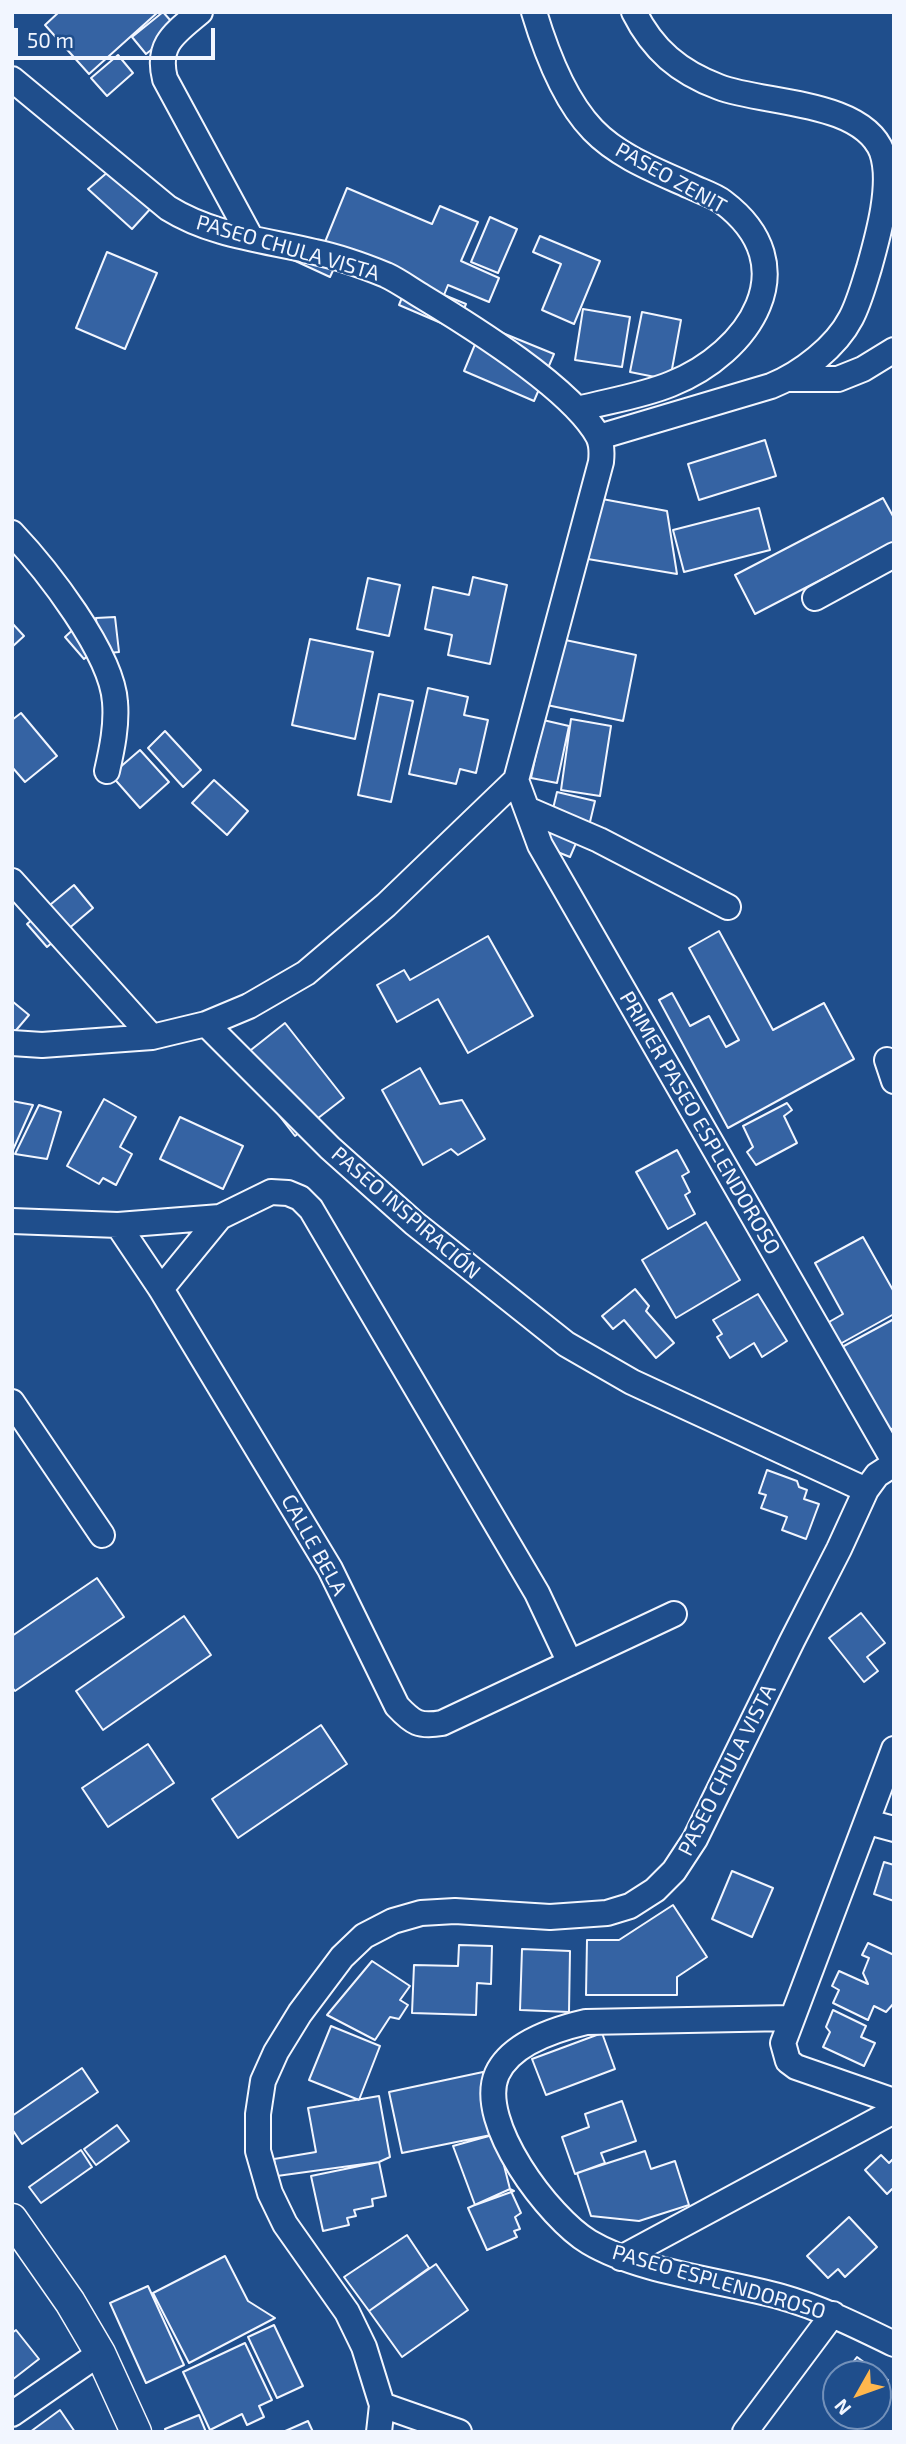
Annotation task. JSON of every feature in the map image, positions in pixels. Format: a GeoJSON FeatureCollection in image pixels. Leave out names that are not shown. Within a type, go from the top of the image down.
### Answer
{"type":"FeatureCollection","features":[{"type":"Feature","properties":{"kind":"street"},"geometry":{"type":"LineString","coordinates":[[200,12],[169,40],[161,64],[165,79],[250,238]]}},
{"type":"Feature","properties":{"kind":"street","name":"PASEO ZENIT"},"geometry":{"type":"LineString","coordinates":[[534,12],[552,61],[572,102],[592,130],[614,148],[643,164],[722,201],[749,227],[763,256],[766,286],[758,310],[724,351],[695,372],[670,385],[578,409]]}},
{"type":"Feature","properties":{"kind":"street"},"geometry":{"type":"LineString","coordinates":[[634,12],[644,31],[664,56],[691,74],[722,88],[820,108],[868,131],[881,152],[886,176],[880,229],[851,319],[830,346],[790,379]]}},
{"type":"Feature","properties":{"kind":"street","name":"PASEO CHULA VISTA"},"geometry":{"type":"LineString","coordinates":[[12,79],[168,208],[189,221],[207,228],[319,253],[388,276],[450,313],[534,372],[578,409],[599,437]]}},
{"type":"Feature","properties":{"kind":"street"},"geometry":{"type":"LineString","coordinates":[[12,1043],[42,1045],[152,1037],[206,1024],[249,1006],[306,973],[386,905],[516,779],[601,462],[599,437],[729,400],[790,379],[838,379],[863,369],[894,350]]}},
{"type":"Feature","properties":{"kind":"street"},"geometry":{"type":"LineString","coordinates":[[12,533],[60,593],[88,634],[106,668],[116,700],[115,727],[107,771]]}},
{"type":"Feature","properties":{"kind":"street"},"geometry":{"type":"LineString","coordinates":[[815,597],[894,555]]}},
{"type":"Feature","properties":{"kind":"street","name":"PRIMER PASEO ESPLENDOROSO"},"geometry":{"type":"LineString","coordinates":[[516,779],[540,845],[883,1472]]}},
{"type":"Feature","properties":{"kind":"street"},"geometry":{"type":"LineString","coordinates":[[527,809],[599,840],[728,907]]}},
{"type":"Feature","properties":{"kind":"street"},"geometry":{"type":"LineString","coordinates":[[12,881],[152,1037]]}},
{"type":"Feature","properties":{"kind":"street","name":"PASEO INSPIRACIÓN"},"geometry":{"type":"LineString","coordinates":[[206,1024],[330,1148],[404,1214],[566,1344],[632,1382],[883,1472]]}},
{"type":"Feature","properties":{"kind":"street"},"geometry":{"type":"LineString","coordinates":[[12,1221],[118,1225],[220,1217],[271,1192],[288,1193],[300,1198],[311,1209],[537,1593],[570,1662]]}},
{"type":"Feature","properties":{"kind":"street"},"geometry":{"type":"LineString","coordinates":[[161,1289],[220,1217]]}},
{"type":"Feature","properties":{"kind":"street","name":"CALLE BELA"},"geometry":{"type":"LineString","coordinates":[[118,1225],[161,1289],[330,1569],[397,1706],[411,1721],[426,1725],[442,1723],[674,1614]]}},
{"type":"Feature","properties":{"kind":"street"},"geometry":{"type":"LineString","coordinates":[[12,1402],[102,1535]]}},
{"type":"Feature","properties":{"kind":"street","name":"PASEO CHULA VISTA"},"geometry":{"type":"LineString","coordinates":[[379,2432],[382,2405],[364,2347],[347,2312],[285,2224],[270,2193],[258,2151],[258,2114],[263,2081],[276,2052],[299,2013],[342,1957],[364,1936],[393,1920],[422,1913],[455,1911],[550,1917],[607,1913],[630,1906],[655,1890],[674,1871],[695,1839],[839,1549],[883,1472]]}},
{"type":"Feature","properties":{"kind":"street"},"geometry":{"type":"LineString","coordinates":[[894,1749],[790,2018],[783,2043],[788,2061],[796,2067],[894,2101]]}},
{"type":"Feature","properties":{"kind":"street"},"geometry":{"type":"LineString","coordinates":[[868,1822],[894,1829]]}},
{"type":"Feature","properties":{"kind":"street","name":"PASEO ESPLENDOROSO"},"geometry":{"type":"LineString","coordinates":[[790,2018],[586,2022],[553,2030],[529,2043],[510,2058],[498,2073],[494,2092],[499,2120],[511,2151],[530,2185],[561,2220],[587,2241],[621,2258],[782,2297],[833,2314],[894,2344]]}},
{"type":"Feature","properties":{"kind":"street"},"geometry":{"type":"LineString","coordinates":[[621,2258],[894,2110]]}},
{"type":"Feature","properties":{"kind":"street"},"geometry":{"type":"LineString","coordinates":[[12,2219],[70,2302],[100,2353],[136,2432]]}},
{"type":"Feature","properties":{"kind":"street"},"geometry":{"type":"LineString","coordinates":[[745,2432],[833,2314]]}},
{"type":"Feature","properties":{"kind":"street"},"geometry":{"type":"LineString","coordinates":[[12,2414],[100,2353]]}},
{"type":"Feature","properties":{"kind":"street"},"geometry":{"type":"LineString","coordinates":[[382,2405],[459,2432]]}},
{"type":"Feature","properties":{"kind":"building"},"geometry":{"type":"Polygon","coordinates":[[[59,12],[158,12],[89,74],[45,25],[59,12]]]}},
{"type":"Feature","properties":{"kind":"building"},"geometry":{"type":"Polygon","coordinates":[[[163,12],[178,29],[146,54],[132,37],[163,12]]]}},
{"type":"Feature","properties":{"kind":"building"},"geometry":{"type":"Polygon","coordinates":[[[118,55],[133,73],[107,96],[91,78],[118,55]]]}},
{"type":"Feature","properties":{"kind":"building"},"geometry":{"type":"Polygon","coordinates":[[[123,159],[152,207],[132,229],[88,189],[123,159]]]}},
{"type":"Feature","properties":{"kind":"building"},"geometry":{"type":"Polygon","coordinates":[[[347,188],[432,224],[440,206],[478,222],[461,261],[499,278],[489,302],[448,285],[444,295],[466,304],[455,329],[399,305],[410,278],[325,242],[347,188]]]}},
{"type":"Feature","properties":{"kind":"building"},"geometry":{"type":"Polygon","coordinates":[[[490,217],[517,229],[498,273],[471,262],[490,217]]]}},
{"type":"Feature","properties":{"kind":"building"},"geometry":{"type":"Polygon","coordinates":[[[540,236],[600,261],[574,324],[542,310],[561,264],[533,252],[540,236]]]}},
{"type":"Feature","properties":{"kind":"building"},"geometry":{"type":"Polygon","coordinates":[[[107,252],[157,273],[125,349],[76,328],[107,252]]]}},
{"type":"Feature","properties":{"kind":"building"},"geometry":{"type":"Polygon","coordinates":[[[340,255],[330,277],[291,259],[340,255]]]}},
{"type":"Feature","properties":{"kind":"building"},"geometry":{"type":"Polygon","coordinates":[[[583,309],[630,317],[622,367],[575,360],[583,309]]]}},
{"type":"Feature","properties":{"kind":"building"},"geometry":{"type":"Polygon","coordinates":[[[642,312],[681,320],[670,380],[630,372],[642,312]]]}},
{"type":"Feature","properties":{"kind":"building"},"geometry":{"type":"Polygon","coordinates":[[[483,325],[554,354],[534,401],[464,371],[483,325]]]}},
{"type":"Feature","properties":{"kind":"building"},"geometry":{"type":"Polygon","coordinates":[[[765,440],[776,476],[699,500],[688,464],[765,440]]]}},
{"type":"Feature","properties":{"kind":"building"},"geometry":{"type":"Polygon","coordinates":[[[586,496],[667,511],[677,574],[576,557],[586,496]]]}},
{"type":"Feature","properties":{"kind":"building"},"geometry":{"type":"Polygon","coordinates":[[[883,498],[894,518],[894,542],[755,614],[735,575],[883,498]]]}},
{"type":"Feature","properties":{"kind":"building"},"geometry":{"type":"Polygon","coordinates":[[[759,508],[770,550],[684,572],[673,530],[759,508]]]}},
{"type":"Feature","properties":{"kind":"building"},"geometry":{"type":"Polygon","coordinates":[[[473,577],[507,585],[490,664],[448,655],[452,635],[425,629],[433,587],[469,595],[473,577]]]}},
{"type":"Feature","properties":{"kind":"building"},"geometry":{"type":"Polygon","coordinates":[[[368,578],[400,585],[389,636],[357,629],[368,578]]]}},
{"type":"Feature","properties":{"kind":"building"},"geometry":{"type":"Polygon","coordinates":[[[115,617],[119,652],[99,654],[96,618],[115,617]]]}},
{"type":"Feature","properties":{"kind":"building"},"geometry":{"type":"Polygon","coordinates":[[[12,623],[24,636],[12,647],[12,623]]]}},
{"type":"Feature","properties":{"kind":"building"},"geometry":{"type":"Polygon","coordinates":[[[78,625],[98,647],[84,659],[65,637],[78,625]]]}},
{"type":"Feature","properties":{"kind":"building"},"geometry":{"type":"Polygon","coordinates":[[[556,638],[636,655],[623,721],[542,704],[556,638]]]}},
{"type":"Feature","properties":{"kind":"building"},"geometry":{"type":"Polygon","coordinates":[[[310,639],[373,652],[355,739],[292,725],[310,639]]]}},
{"type":"Feature","properties":{"kind":"building"},"geometry":{"type":"Polygon","coordinates":[[[428,688],[468,697],[464,715],[488,720],[476,773],[460,769],[456,784],[409,774],[428,688]]]}},
{"type":"Feature","properties":{"kind":"building"},"geometry":{"type":"Polygon","coordinates":[[[379,694],[413,701],[391,802],[358,795],[379,694]]]}},
{"type":"Feature","properties":{"kind":"building"},"geometry":{"type":"Polygon","coordinates":[[[21,713],[57,756],[25,782],[12,767],[12,720],[21,713]]]}},
{"type":"Feature","properties":{"kind":"building"},"geometry":{"type":"Polygon","coordinates":[[[571,719],[611,726],[600,796],[561,790],[571,719]]]}},
{"type":"Feature","properties":{"kind":"building"},"geometry":{"type":"Polygon","coordinates":[[[543,720],[569,726],[557,783],[531,778],[543,720]]]}},
{"type":"Feature","properties":{"kind":"building"},"geometry":{"type":"Polygon","coordinates":[[[165,731],[201,770],[183,787],[148,748],[165,731]]]}},
{"type":"Feature","properties":{"kind":"building"},"geometry":{"type":"Polygon","coordinates":[[[140,750],[169,782],[140,808],[111,775],[140,750]]]}},
{"type":"Feature","properties":{"kind":"building"},"geometry":{"type":"Polygon","coordinates":[[[214,780],[248,811],[227,835],[192,803],[214,780]]]}},
{"type":"Feature","properties":{"kind":"building"},"geometry":{"type":"Polygon","coordinates":[[[557,792],[595,801],[589,826],[551,817],[557,792]]]}},
{"type":"Feature","properties":{"kind":"building"},"geometry":{"type":"Polygon","coordinates":[[[549,822],[580,834],[570,857],[540,845],[549,822]]]}},
{"type":"Feature","properties":{"kind":"building"},"geometry":{"type":"Polygon","coordinates":[[[74,885],[93,908],[47,947],[27,924],[74,885]]]}},
{"type":"Feature","properties":{"kind":"building"},"geometry":{"type":"Polygon","coordinates":[[[719,931],[773,1030],[824,1003],[854,1059],[728,1128],[659,1000],[672,993],[690,1026],[709,1016],[726,1047],[739,1040],[689,948],[719,931]]]}},
{"type":"Feature","properties":{"kind":"building"},"geometry":{"type":"Polygon","coordinates":[[[488,936],[533,1016],[468,1053],[438,999],[397,1022],[377,985],[404,970],[410,980],[488,936]]]}},
{"type":"Feature","properties":{"kind":"building"},"geometry":{"type":"Polygon","coordinates":[[[12,1001],[29,1015],[12,1035],[12,1001]]]}},
{"type":"Feature","properties":{"kind":"building"},"geometry":{"type":"Polygon","coordinates":[[[285,1023],[344,1098],[295,1136],[237,1061],[285,1023]]]}},
{"type":"Feature","properties":{"kind":"building"},"geometry":{"type":"Polygon","coordinates":[[[420,1068],[440,1104],[462,1100],[485,1139],[458,1155],[451,1149],[423,1165],[382,1090],[420,1068]]]}},
{"type":"Feature","properties":{"kind":"building"},"geometry":{"type":"Polygon","coordinates":[[[104,1099],[136,1117],[120,1147],[132,1154],[116,1185],[103,1178],[99,1184],[67,1166],[104,1099]]]}},
{"type":"Feature","properties":{"kind":"building"},"geometry":{"type":"Polygon","coordinates":[[[12,1101],[33,1105],[12,1152],[12,1101]]]}},
{"type":"Feature","properties":{"kind":"building"},"geometry":{"type":"Polygon","coordinates":[[[787,1103],[792,1110],[784,1116],[797,1143],[756,1165],[747,1152],[753,1147],[743,1126],[787,1103]]]}},
{"type":"Feature","properties":{"kind":"building"},"geometry":{"type":"Polygon","coordinates":[[[39,1105],[61,1112],[47,1159],[15,1154],[39,1105]]]}},
{"type":"Feature","properties":{"kind":"building"},"geometry":{"type":"Polygon","coordinates":[[[180,1117],[243,1146],[223,1189],[160,1159],[180,1117]]]}},
{"type":"Feature","properties":{"kind":"building"},"geometry":{"type":"Polygon","coordinates":[[[677,1150],[689,1172],[682,1176],[690,1192],[685,1195],[695,1214],[668,1229],[636,1172],[677,1150]]]}},
{"type":"Feature","properties":{"kind":"building"},"geometry":{"type":"Polygon","coordinates":[[[706,1222],[740,1280],[676,1318],[642,1260],[706,1222]]]}},
{"type":"Feature","properties":{"kind":"building"},"geometry":{"type":"Polygon","coordinates":[[[863,1237],[894,1292],[894,1314],[840,1344],[829,1322],[843,1314],[815,1263],[863,1237]]]}},
{"type":"Feature","properties":{"kind":"building"},"geometry":{"type":"Polygon","coordinates":[[[635,1289],[649,1306],[646,1311],[674,1343],[656,1358],[624,1320],[613,1329],[602,1316],[635,1289]]]}},
{"type":"Feature","properties":{"kind":"building"},"geometry":{"type":"Polygon","coordinates":[[[758,1294],[787,1341],[762,1357],[754,1343],[730,1358],[717,1337],[722,1334],[713,1320],[758,1294]]]}},
{"type":"Feature","properties":{"kind":"building"},"geometry":{"type":"Polygon","coordinates":[[[894,1319],[894,1428],[881,1433],[842,1347],[894,1319]]]}},
{"type":"Feature","properties":{"kind":"building"},"geometry":{"type":"Polygon","coordinates":[[[767,1470],[797,1481],[799,1487],[807,1490],[804,1499],[819,1504],[806,1539],[782,1530],[787,1517],[761,1508],[766,1495],[759,1493],[767,1470]]]}},
{"type":"Feature","properties":{"kind":"building"},"geometry":{"type":"Polygon","coordinates":[[[97,1578],[124,1617],[15,1691],[12,1687],[12,1636],[97,1578]]]}},
{"type":"Feature","properties":{"kind":"building"},"geometry":{"type":"Polygon","coordinates":[[[861,1613],[885,1643],[867,1657],[878,1671],[864,1682],[829,1638],[861,1613]]]}},
{"type":"Feature","properties":{"kind":"building"},"geometry":{"type":"Polygon","coordinates":[[[184,1616],[211,1655],[103,1730],[76,1691],[184,1616]]]}},
{"type":"Feature","properties":{"kind":"building"},"geometry":{"type":"Polygon","coordinates":[[[321,1725],[347,1764],[238,1838],[212,1799],[321,1725]]]}},
{"type":"Feature","properties":{"kind":"building"},"geometry":{"type":"Polygon","coordinates":[[[148,1744],[174,1783],[108,1827],[82,1788],[148,1744]]]}},
{"type":"Feature","properties":{"kind":"building"},"geometry":{"type":"Polygon","coordinates":[[[884,1862],[894,1865],[894,1901],[874,1894],[884,1862]]]}},
{"type":"Feature","properties":{"kind":"building"},"geometry":{"type":"Polygon","coordinates":[[[732,1871],[773,1888],[752,1937],[712,1919],[732,1871]]]}},
{"type":"Feature","properties":{"kind":"building"},"geometry":{"type":"Polygon","coordinates":[[[673,1905],[707,1957],[677,1977],[677,1995],[586,1995],[587,1940],[619,1940],[673,1905]]]}},
{"type":"Feature","properties":{"kind":"building"},"geometry":{"type":"Polygon","coordinates":[[[868,1943],[894,1955],[894,2003],[886,2012],[874,2006],[868,2020],[833,2003],[839,1990],[832,1986],[839,1971],[868,1984],[863,1973],[869,1958],[862,1955],[868,1943]]]}},
{"type":"Feature","properties":{"kind":"building"},"geometry":{"type":"Polygon","coordinates":[[[459,1945],[492,1946],[491,1984],[477,1983],[476,2015],[412,2013],[414,1965],[458,1966],[459,1945]]]}},
{"type":"Feature","properties":{"kind":"building"},"geometry":{"type":"Polygon","coordinates":[[[522,1949],[570,1951],[569,2012],[520,2010],[522,1949]]]}},
{"type":"Feature","properties":{"kind":"building"},"geometry":{"type":"Polygon","coordinates":[[[372,1961],[410,1986],[400,2000],[408,2005],[399,2019],[390,2017],[375,2040],[327,2015],[372,1961]]]}},
{"type":"Feature","properties":{"kind":"building"},"geometry":{"type":"Polygon","coordinates":[[[833,2010],[866,2026],[861,2037],[875,2043],[864,2066],[823,2047],[830,2032],[826,2027],[833,2010]]]}},
{"type":"Feature","properties":{"kind":"building"},"geometry":{"type":"Polygon","coordinates":[[[331,2026],[380,2046],[359,2100],[309,2080],[331,2026]]]}},
{"type":"Feature","properties":{"kind":"building"},"geometry":{"type":"Polygon","coordinates":[[[602,2033],[615,2069],[546,2095],[532,2059],[602,2033]]]}},
{"type":"Feature","properties":{"kind":"building"},"geometry":{"type":"Polygon","coordinates":[[[82,2068],[98,2092],[22,2144],[12,2129],[12,2116],[82,2068]]]}},
{"type":"Feature","properties":{"kind":"building"},"geometry":{"type":"Polygon","coordinates":[[[483,2072],[496,2134],[402,2153],[389,2092],[483,2072]]]}},
{"type":"Feature","properties":{"kind":"building"},"geometry":{"type":"Polygon","coordinates":[[[379,2096],[390,2157],[379,2162],[277,2176],[274,2159],[316,2152],[308,2108],[379,2096]]]}},
{"type":"Feature","properties":{"kind":"building"},"geometry":{"type":"Polygon","coordinates":[[[622,2101],[636,2141],[601,2153],[605,2163],[575,2174],[562,2137],[589,2127],[585,2114],[622,2101]]]}},
{"type":"Feature","properties":{"kind":"building"},"geometry":{"type":"Polygon","coordinates":[[[117,2125],[129,2141],[96,2165],[84,2149],[117,2125]]]}},
{"type":"Feature","properties":{"kind":"building"},"geometry":{"type":"Polygon","coordinates":[[[496,2134],[510,2189],[514,2191],[475,2205],[453,2146],[496,2134]]]}},
{"type":"Feature","properties":{"kind":"building"},"geometry":{"type":"Polygon","coordinates":[[[81,2150],[92,2167],[41,2203],[29,2187],[81,2150]]]}},
{"type":"Feature","properties":{"kind":"building"},"geometry":{"type":"Polygon","coordinates":[[[645,2151],[651,2169],[675,2161],[689,2205],[639,2221],[591,2216],[577,2173],[645,2151]]]}},
{"type":"Feature","properties":{"kind":"building"},"geometry":{"type":"Polygon","coordinates":[[[881,2155],[889,2163],[894,2158],[894,2190],[887,2194],[865,2170],[881,2155]]]}},
{"type":"Feature","properties":{"kind":"building"},"geometry":{"type":"Polygon","coordinates":[[[379,2162],[386,2196],[372,2199],[373,2206],[354,2210],[356,2216],[347,2218],[349,2225],[323,2231],[311,2176],[379,2162]]]}},
{"type":"Feature","properties":{"kind":"building"},"geometry":{"type":"Polygon","coordinates":[[[510,2189],[521,2213],[515,2217],[520,2229],[514,2231],[517,2237],[487,2250],[468,2208],[510,2189]]]}},
{"type":"Feature","properties":{"kind":"building"},"geometry":{"type":"Polygon","coordinates":[[[849,2217],[877,2247],[845,2277],[838,2269],[828,2278],[807,2256],[849,2217]]]}},
{"type":"Feature","properties":{"kind":"building"},"geometry":{"type":"Polygon","coordinates":[[[407,2235],[429,2268],[369,2311],[344,2277],[407,2235]]]}},
{"type":"Feature","properties":{"kind":"building"},"geometry":{"type":"Polygon","coordinates":[[[225,2256],[248,2301],[275,2318],[189,2363],[153,2293],[225,2256]]]}},
{"type":"Feature","properties":{"kind":"building"},"geometry":{"type":"Polygon","coordinates":[[[436,2264],[468,2310],[402,2357],[369,2311],[436,2264]]]}},
{"type":"Feature","properties":{"kind":"building"},"geometry":{"type":"Polygon","coordinates":[[[148,2286],[184,2365],[146,2383],[110,2303],[148,2286]]]}},
{"type":"Feature","properties":{"kind":"building"},"geometry":{"type":"Polygon","coordinates":[[[274,2325],[303,2386],[277,2398],[248,2337],[274,2325]]]}},
{"type":"Feature","properties":{"kind":"building"},"geometry":{"type":"Polygon","coordinates":[[[16,2330],[39,2359],[12,2380],[12,2333],[16,2330]]]}},
{"type":"Feature","properties":{"kind":"building"},"geometry":{"type":"Polygon","coordinates":[[[245,2343],[272,2400],[259,2406],[264,2417],[247,2425],[242,2414],[210,2430],[183,2372],[245,2343]]]}},
{"type":"Feature","properties":{"kind":"building"},"geometry":{"type":"Polygon","coordinates":[[[60,2410],[75,2432],[30,2432],[60,2410]]]}},
{"type":"Feature","properties":{"kind":"building"},"geometry":{"type":"Polygon","coordinates":[[[199,2415],[206,2432],[166,2432],[165,2429],[199,2415]]]}},
{"type":"Feature","properties":{"kind":"building"},"geometry":{"type":"Polygon","coordinates":[[[308,2421],[313,2432],[283,2432],[308,2421]]]}}]}
